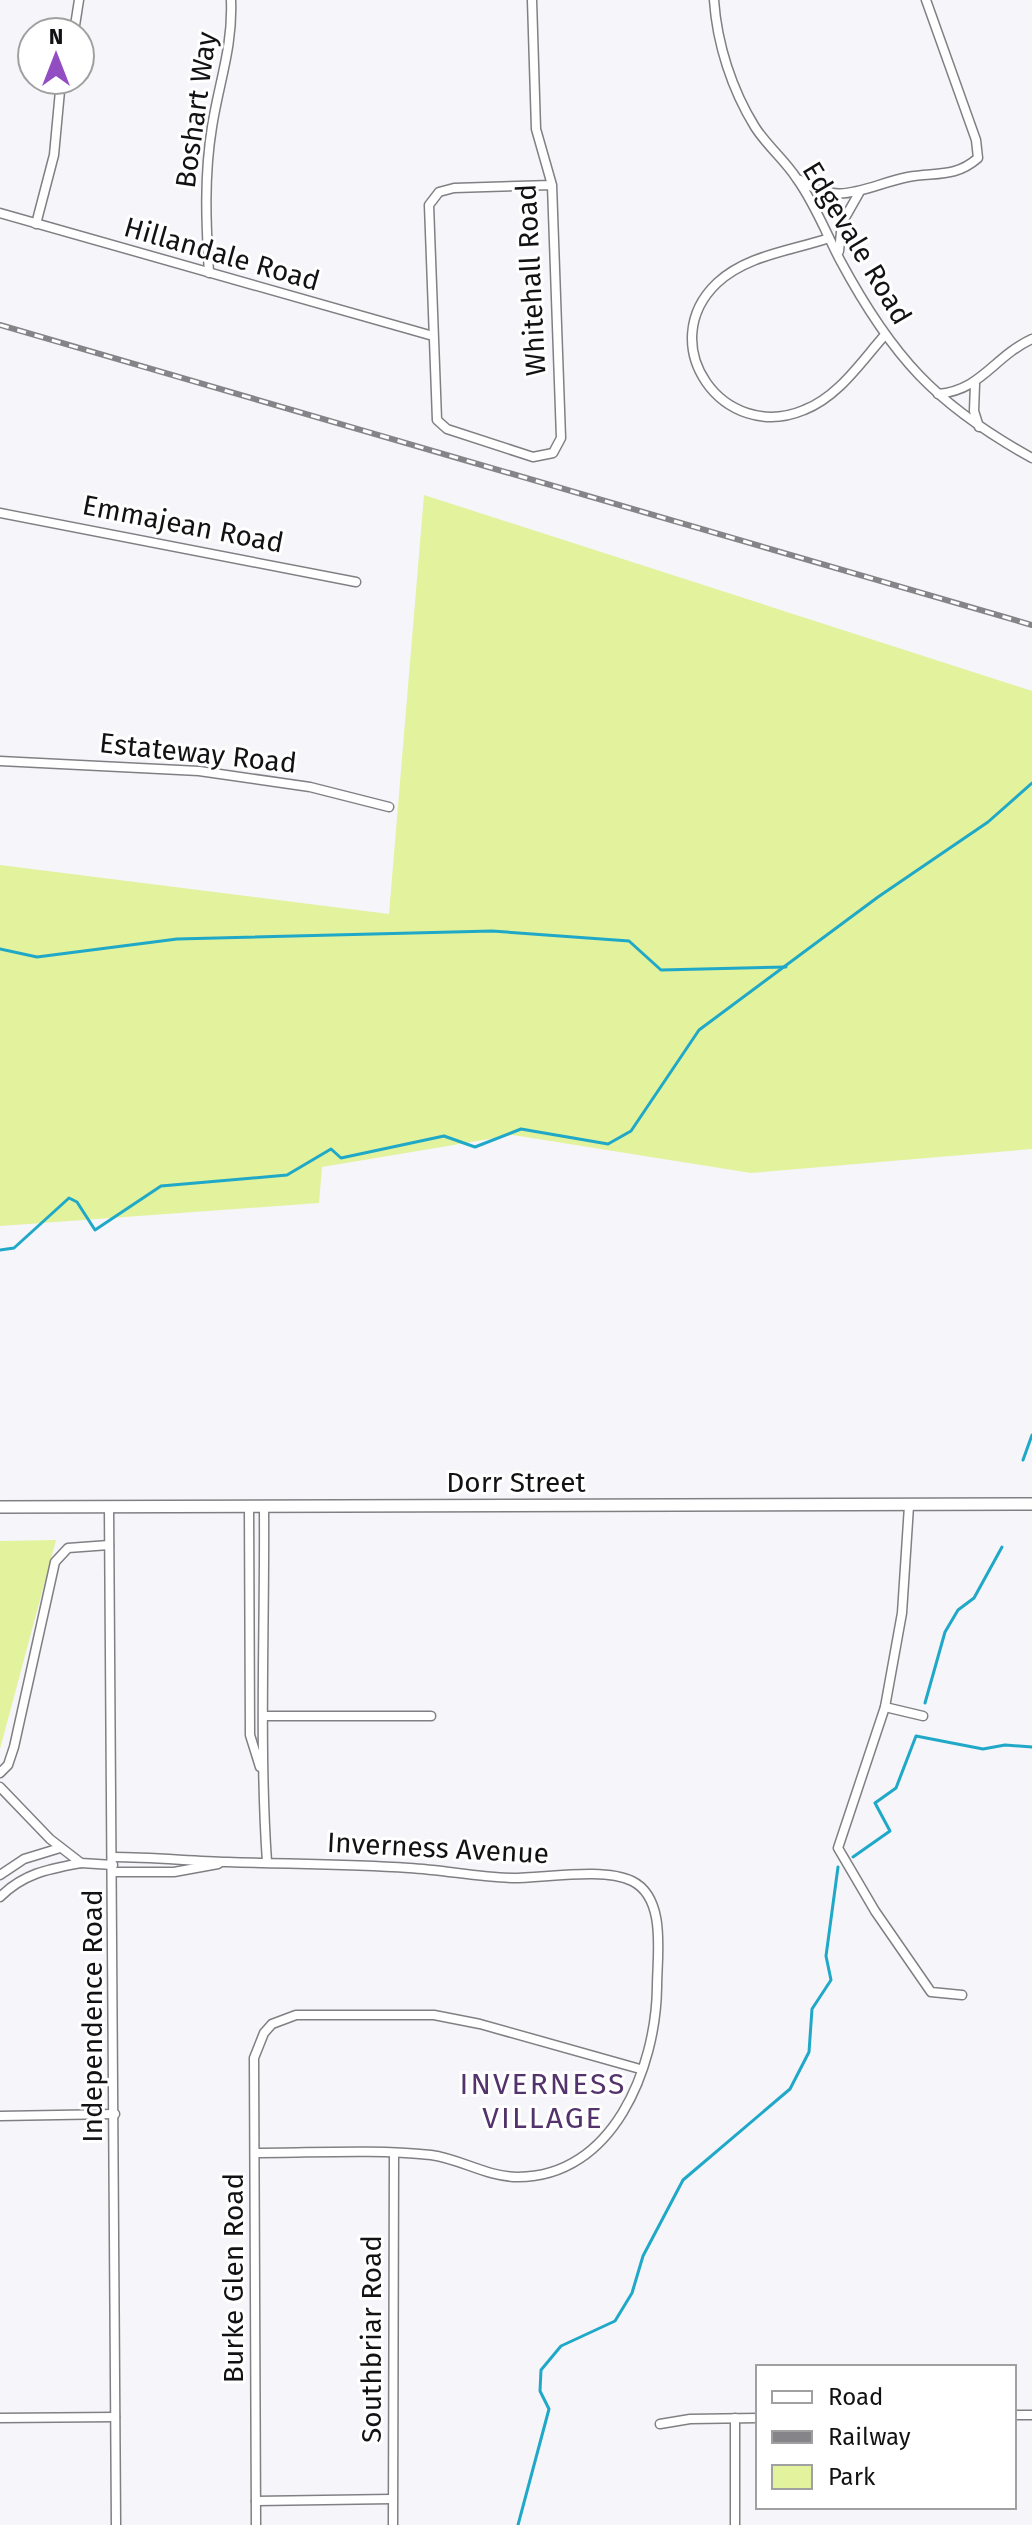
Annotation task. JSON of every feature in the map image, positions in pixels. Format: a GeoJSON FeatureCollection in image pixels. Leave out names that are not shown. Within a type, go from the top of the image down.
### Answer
{"type":"FeatureCollection","features":[{"type":"Feature","properties":{"kind":"main road","name":"Dorr Street"},"geometry":{"type":"LineString","coordinates":[[0,1507],[1032,1504]]}},
{"type":"Feature","properties":{"kind":"street","name":"Boshart Way"},"geometry":{"type":"LineString","coordinates":[[209,273],[205,181],[212,123],[229,59],[231,0]]}},
{"type":"Feature","properties":{"kind":"street","name":"Whitehall Road"},"geometry":{"type":"LineString","coordinates":[[433,336],[437,420],[447,429],[533,457],[553,453],[560,444],[552,185],[536,129],[532,0]]}},
{"type":"Feature","properties":{"kind":"street","name":"Edgevale Road"},"geometry":{"type":"LineString","coordinates":[[714,0],[722,49],[738,97],[755,128],[796,177],[884,336],[913,372],[980,429],[1032,458]]}},
{"type":"Feature","properties":{"kind":"street"},"geometry":{"type":"LineString","coordinates":[[796,177],[823,191],[859,193],[913,176],[951,175],[965,170],[978,158],[976,140],[926,0]]}},
{"type":"Feature","properties":{"kind":"street"},"geometry":{"type":"LineString","coordinates":[[36,224],[54,155],[60,96]]}},
{"type":"Feature","properties":{"kind":"street"},"geometry":{"type":"LineString","coordinates":[[433,336],[429,205],[433,198],[439,192],[454,188],[552,185]]}},
{"type":"Feature","properties":{"kind":"street"},"geometry":{"type":"LineString","coordinates":[[841,262],[838,247],[842,223],[859,193]]}},
{"type":"Feature","properties":{"kind":"street","name":"Hillandale Road"},"geometry":{"type":"LineString","coordinates":[[0,213],[433,336]]}},
{"type":"Feature","properties":{"kind":"street"},"geometry":{"type":"LineString","coordinates":[[829,238],[758,258],[719,282],[706,295],[693,337],[694,356],[707,388],[744,414],[764,417],[796,413],[834,392],[884,336]]}},
{"type":"Feature","properties":{"kind":"street"},"geometry":{"type":"LineString","coordinates":[[938,394],[975,384],[1006,352],[1032,339]]}},
{"type":"Feature","properties":{"kind":"street"},"geometry":{"type":"LineString","coordinates":[[975,384],[974,411],[980,429]]}},
{"type":"Feature","properties":{"kind":"street","name":"Emmajean Road"},"geometry":{"type":"LineString","coordinates":[[0,513],[356,582]]}},
{"type":"Feature","properties":{"kind":"street","name":"Estateway Road"},"geometry":{"type":"LineString","coordinates":[[0,761],[199,771],[310,787],[389,807]]}},
{"type":"Feature","properties":{"kind":"street"},"geometry":{"type":"LineString","coordinates":[[909,1506],[902,1613],[885,1707],[838,1848],[875,1911],[931,1992],[962,1995]]}},
{"type":"Feature","properties":{"kind":"street","name":"Independence Road"},"geometry":{"type":"LineString","coordinates":[[109,1507],[116,2525]]}},
{"type":"Feature","properties":{"kind":"street"},"geometry":{"type":"LineString","coordinates":[[249,1507],[250,1729],[260,1768],[267,1862]]}},
{"type":"Feature","properties":{"kind":"street"},"geometry":{"type":"LineString","coordinates":[[260,1768],[265,1729],[264,1507]]}},
{"type":"Feature","properties":{"kind":"street"},"geometry":{"type":"LineString","coordinates":[[0,1773],[8,1765],[14,1747],[55,1562],[68,1548],[109,1545]]}},
{"type":"Feature","properties":{"kind":"street"},"geometry":{"type":"LineString","coordinates":[[250,1706],[265,1706]]}},
{"type":"Feature","properties":{"kind":"street"},"geometry":{"type":"LineString","coordinates":[[885,1707],[923,1716]]}},
{"type":"Feature","properties":{"kind":"street"},"geometry":{"type":"LineString","coordinates":[[265,1716],[431,1716]]}},
{"type":"Feature","properties":{"kind":"street"},"geometry":{"type":"LineString","coordinates":[[250,1729],[265,1729]]}},
{"type":"Feature","properties":{"kind":"street"},"geometry":{"type":"LineString","coordinates":[[0,1787],[60,1848],[81,1863]]}},
{"type":"Feature","properties":{"kind":"street"},"geometry":{"type":"LineString","coordinates":[[0,1875],[24,1859],[60,1848]]}},
{"type":"Feature","properties":{"kind":"street","name":"Inverness Avenue"},"geometry":{"type":"LineString","coordinates":[[113,1865],[175,1857],[226,1862],[429,1869],[510,1878],[606,1876],[632,1881],[653,1902],[657,1925],[657,1992],[652,2034],[640,2069]]}},
{"type":"Feature","properties":{"kind":"street","name":"Inverness Avenue"},"geometry":{"type":"LineString","coordinates":[[0,1897],[18,1880],[43,1870],[81,1863],[174,1872],[226,1862]]}},
{"type":"Feature","properties":{"kind":"street","name":"Burke Glen Road"},"geometry":{"type":"LineString","coordinates":[[256,2525],[254,2058],[264,2033],[272,2024],[296,2015],[434,2015],[493,2027],[640,2069]]}},
{"type":"Feature","properties":{"kind":"street"},"geometry":{"type":"LineString","coordinates":[[255,2153],[434,2156],[490,2175],[520,2177],[550,2173],[581,2160],[613,2130],[630,2100],[640,2069]]}},
{"type":"Feature","properties":{"kind":"street"},"geometry":{"type":"LineString","coordinates":[[0,2116],[115,2114]]}},
{"type":"Feature","properties":{"kind":"street","name":"Southbriar Road"},"geometry":{"type":"LineString","coordinates":[[393,2525],[394,2154]]}},
{"type":"Feature","properties":{"kind":"street"},"geometry":{"type":"LineString","coordinates":[[0,2418],[115,2417]]}},
{"type":"Feature","properties":{"kind":"street"},"geometry":{"type":"LineString","coordinates":[[735,2418],[735,2525]]}},
{"type":"Feature","properties":{"kind":"street"},"geometry":{"type":"LineString","coordinates":[[660,2424],[690,2419],[756,2418]]}},
{"type":"Feature","properties":{"kind":"street"},"geometry":{"type":"LineString","coordinates":[[256,2501],[392,2499]]}},
{"type":"Feature","properties":{"kind":"green space"},"geometry":{"type":"Polygon","coordinates":[[[424,495],[1032,691],[1032,1149],[751,1173],[513,1135],[322,1167],[319,1203],[0,1226],[0,865],[389,914],[424,495]]]}},
{"type":"Feature","properties":{"kind":"green space"},"geometry":{"type":"Polygon","coordinates":[[[56,1540],[0,1749],[0,1541],[56,1540]]]}},
{"type":"Feature","properties":{"kind":"waterway"},"geometry":{"type":"LineString","coordinates":[[0,1250],[14,1248],[69,1198],[77,1202],[95,1230],[161,1186],[287,1175],[331,1149],[341,1158],[444,1136],[475,1147],[521,1129],[608,1144],[631,1131],[699,1030],[878,897],[988,822],[1032,783]]}},
{"type":"Feature","properties":{"kind":"waterway"},"geometry":{"type":"LineString","coordinates":[[0,949],[37,957],[177,939],[492,931],[629,941],[661,970],[786,967]]}},
{"type":"Feature","properties":{"kind":"waterway"},"geometry":{"type":"LineString","coordinates":[[1023,1460],[1032,1435]]}},
{"type":"Feature","properties":{"kind":"waterway"},"geometry":{"type":"LineString","coordinates":[[925,1703],[945,1632],[958,1610],[974,1598],[1002,1547]]}},
{"type":"Feature","properties":{"kind":"waterway"},"geometry":{"type":"LineString","coordinates":[[853,1857],[890,1831],[875,1803],[896,1788],[916,1736],[983,1749],[1005,1745],[1032,1747]]}},
{"type":"Feature","properties":{"kind":"waterway"},"geometry":{"type":"LineString","coordinates":[[518,2525],[549,2409],[540,2391],[541,2370],[561,2346],[615,2321],[632,2293],[643,2256],[683,2180],[790,2089],[809,2052],[812,2009],[831,1980],[826,1956],[838,1867]]}},
{"type":"Feature","properties":{"kind":"railway"},"geometry":{"type":"LineString","coordinates":[[0,325],[1032,625]]}},
{"type":"Feature","properties":{"kind":"district","name":"INVERNESS VILLAGE"},"geometry":{"type":"Point","coordinates":[543,2101]}}]}
